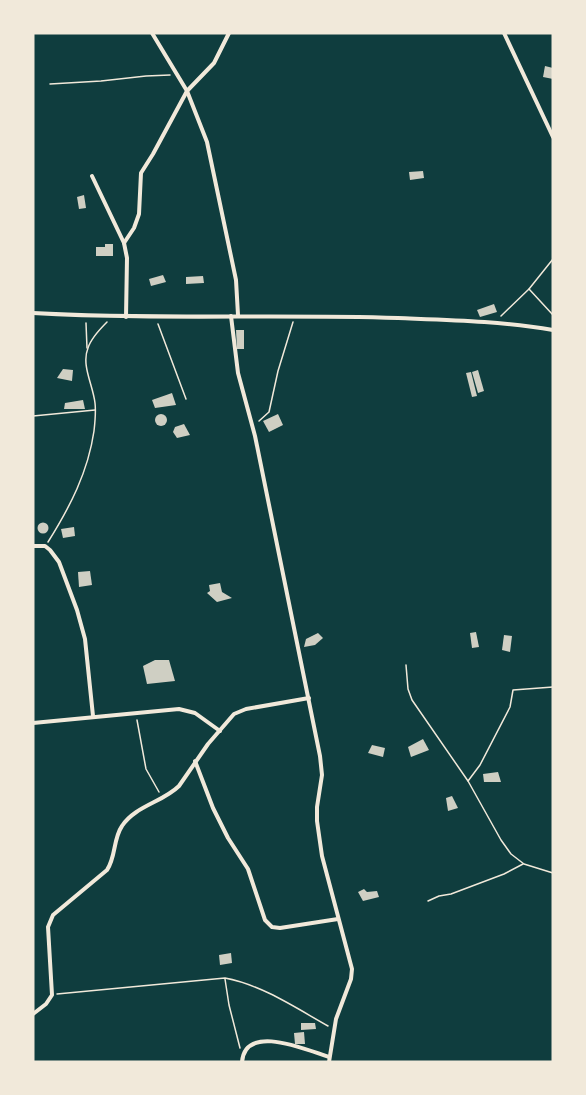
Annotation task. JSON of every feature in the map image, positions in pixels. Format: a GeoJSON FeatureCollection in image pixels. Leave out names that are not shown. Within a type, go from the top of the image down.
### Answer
{"type":"FeatureCollection","features":[{"type":"Feature","properties":{"kind":"street"},"geometry":{"type":"LineString","coordinates":[[152,33],[187,91],[198,115],[213,167],[236,280],[238,315]]}},
{"type":"Feature","properties":{"kind":"street"},"geometry":{"type":"LineString","coordinates":[[124,243],[140,214],[141,173],[187,91],[214,63],[229,33]]}},
{"type":"Feature","properties":{"kind":"street"},"geometry":{"type":"LineString","coordinates":[[504,33],[553,137]]}},
{"type":"Feature","properties":{"kind":"street"},"geometry":{"type":"LineString","coordinates":[[92,176],[124,243],[127,258],[126,317]]}},
{"type":"Feature","properties":{"kind":"street"},"geometry":{"type":"LineString","coordinates":[[33,313],[112,317],[238,315],[495,322],[553,330]]}},
{"type":"Feature","properties":{"kind":"street"},"geometry":{"type":"LineString","coordinates":[[231,316],[238,373],[252,426],[309,698],[322,775],[317,821],[327,879],[352,969],[351,979],[336,1019],[329,1060],[294,1045],[270,1041],[262,1041],[249,1047],[243,1060]]}},
{"type":"Feature","properties":{"kind":"street"},"geometry":{"type":"LineString","coordinates":[[33,546],[45,546],[59,562],[77,610],[85,639],[93,716]]}},
{"type":"Feature","properties":{"kind":"street"},"geometry":{"type":"LineString","coordinates":[[33,1014],[46,1004],[52,995],[48,927],[53,915],[111,865],[119,830],[123,823],[179,786],[195,761],[234,714],[246,709],[309,698]]}},
{"type":"Feature","properties":{"kind":"street"},"geometry":{"type":"LineString","coordinates":[[33,723],[179,709],[195,712],[220,731]]}},
{"type":"Feature","properties":{"kind":"street"},"geometry":{"type":"LineString","coordinates":[[195,761],[213,808],[248,869],[265,920],[272,927],[280,928],[338,919]]}},
{"type":"Feature","properties":{"kind":"path"},"geometry":{"type":"LineString","coordinates":[[50,84],[146,76],[179,77]]}},
{"type":"Feature","properties":{"kind":"path"},"geometry":{"type":"LineString","coordinates":[[495,322],[529,289],[553,259]]}},
{"type":"Feature","properties":{"kind":"path"},"geometry":{"type":"LineString","coordinates":[[529,289],[553,315]]}},
{"type":"Feature","properties":{"kind":"path"},"geometry":{"type":"LineString","coordinates":[[45,546],[71,504],[83,477],[94,430],[95,410],[86,362],[86,316]]}},
{"type":"Feature","properties":{"kind":"path"},"geometry":{"type":"LineString","coordinates":[[252,426],[269,412],[284,347],[295,316]]}},
{"type":"Feature","properties":{"kind":"path"},"geometry":{"type":"LineString","coordinates":[[87,348],[112,317]]}},
{"type":"Feature","properties":{"kind":"path"},"geometry":{"type":"LineString","coordinates":[[156,317],[186,399]]}},
{"type":"Feature","properties":{"kind":"path"},"geometry":{"type":"LineString","coordinates":[[33,416],[95,410]]}},
{"type":"Feature","properties":{"kind":"path"},"geometry":{"type":"LineString","coordinates":[[406,665],[408,689],[412,700],[468,781],[501,840],[517,860],[553,873]]}},
{"type":"Feature","properties":{"kind":"path"},"geometry":{"type":"LineString","coordinates":[[468,781],[480,765],[510,706],[513,690],[553,687]]}},
{"type":"Feature","properties":{"kind":"path"},"geometry":{"type":"LineString","coordinates":[[135,712],[146,769],[164,797]]}},
{"type":"Feature","properties":{"kind":"path"},"geometry":{"type":"LineString","coordinates":[[428,902],[439,896],[451,894],[504,874],[524,864]]}},
{"type":"Feature","properties":{"kind":"path"},"geometry":{"type":"LineString","coordinates":[[225,978],[229,1005],[243,1060]]}},
{"type":"Feature","properties":{"kind":"path"},"geometry":{"type":"LineString","coordinates":[[52,995],[225,978],[238,980],[261,990],[334,1029]]}},
{"type":"Feature","properties":{"kind":"building"},"geometry":{"type":"Polygon","coordinates":[[[545,66],[553,68],[553,79],[543,77],[545,66]]]}},
{"type":"Feature","properties":{"kind":"building"},"geometry":{"type":"Polygon","coordinates":[[[423,171],[424,178],[410,180],[409,172],[423,171]]]}},
{"type":"Feature","properties":{"kind":"building"},"geometry":{"type":"Polygon","coordinates":[[[84,195],[86,208],[79,209],[77,197],[84,195]]]}},
{"type":"Feature","properties":{"kind":"building"},"geometry":{"type":"Polygon","coordinates":[[[105,244],[113,244],[113,256],[96,256],[96,247],[105,247],[105,244]]]}},
{"type":"Feature","properties":{"kind":"building"},"geometry":{"type":"Polygon","coordinates":[[[163,275],[166,282],[151,286],[149,279],[163,275]]]}},
{"type":"Feature","properties":{"kind":"building"},"geometry":{"type":"Polygon","coordinates":[[[203,276],[204,283],[186,284],[186,277],[203,276]]]}},
{"type":"Feature","properties":{"kind":"building"},"geometry":{"type":"Polygon","coordinates":[[[494,304],[497,312],[480,317],[477,310],[494,304]]]}},
{"type":"Feature","properties":{"kind":"building"},"geometry":{"type":"Polygon","coordinates":[[[236,330],[244,330],[244,349],[237,349],[236,330]]]}},
{"type":"Feature","properties":{"kind":"building"},"geometry":{"type":"Polygon","coordinates":[[[63,369],[73,370],[72,381],[57,378],[63,369]]]}},
{"type":"Feature","properties":{"kind":"building"},"geometry":{"type":"Polygon","coordinates":[[[478,370],[484,391],[478,393],[472,372],[478,370]]]}},
{"type":"Feature","properties":{"kind":"building"},"geometry":{"type":"Polygon","coordinates":[[[471,372],[477,396],[472,397],[466,373],[471,372]]]}},
{"type":"Feature","properties":{"kind":"building"},"geometry":{"type":"Polygon","coordinates":[[[172,393],[176,405],[155,408],[152,400],[172,393]]]}},
{"type":"Feature","properties":{"kind":"building"},"geometry":{"type":"Polygon","coordinates":[[[83,400],[85,409],[64,409],[65,403],[83,400]]]}},
{"type":"Feature","properties":{"kind":"building"},"geometry":{"type":"Polygon","coordinates":[[[163,414],[167,420],[163,426],[159,426],[155,418],[163,414]]]}},
{"type":"Feature","properties":{"kind":"building"},"geometry":{"type":"Polygon","coordinates":[[[278,414],[283,425],[269,432],[263,421],[278,414]]]}},
{"type":"Feature","properties":{"kind":"building"},"geometry":{"type":"Polygon","coordinates":[[[184,424],[190,435],[177,438],[173,432],[175,427],[184,424]]]}},
{"type":"Feature","properties":{"kind":"building"},"geometry":{"type":"Polygon","coordinates":[[[43,523],[47,524],[47,532],[43,533],[39,532],[38,528],[39,524],[43,523]]]}},
{"type":"Feature","properties":{"kind":"building"},"geometry":{"type":"Polygon","coordinates":[[[74,527],[75,536],[63,538],[61,529],[74,527]]]}},
{"type":"Feature","properties":{"kind":"building"},"geometry":{"type":"Polygon","coordinates":[[[90,571],[92,585],[79,587],[78,572],[90,571]]]}},
{"type":"Feature","properties":{"kind":"building"},"geometry":{"type":"Polygon","coordinates":[[[220,583],[222,592],[232,598],[217,602],[207,593],[210,591],[209,585],[220,583]]]}},
{"type":"Feature","properties":{"kind":"building"},"geometry":{"type":"Polygon","coordinates":[[[476,632],[479,647],[472,648],[470,633],[476,632]]]}},
{"type":"Feature","properties":{"kind":"building"},"geometry":{"type":"Polygon","coordinates":[[[318,633],[323,638],[315,645],[304,647],[306,639],[318,633]]]}},
{"type":"Feature","properties":{"kind":"building"},"geometry":{"type":"Polygon","coordinates":[[[504,635],[512,636],[510,652],[502,650],[504,635]]]}},
{"type":"Feature","properties":{"kind":"building"},"geometry":{"type":"Polygon","coordinates":[[[155,660],[169,660],[175,681],[147,684],[143,666],[155,660]]]}},
{"type":"Feature","properties":{"kind":"building"},"geometry":{"type":"Polygon","coordinates":[[[423,739],[429,750],[411,757],[408,747],[423,739]]]}},
{"type":"Feature","properties":{"kind":"building"},"geometry":{"type":"Polygon","coordinates":[[[372,745],[385,748],[383,757],[368,753],[372,745]]]}},
{"type":"Feature","properties":{"kind":"building"},"geometry":{"type":"Polygon","coordinates":[[[498,772],[501,782],[484,782],[483,774],[498,772]]]}},
{"type":"Feature","properties":{"kind":"building"},"geometry":{"type":"Polygon","coordinates":[[[452,796],[458,808],[448,811],[446,798],[452,796]]]}},
{"type":"Feature","properties":{"kind":"building"},"geometry":{"type":"Polygon","coordinates":[[[364,889],[367,892],[377,891],[379,897],[363,901],[358,892],[364,889]]]}},
{"type":"Feature","properties":{"kind":"building"},"geometry":{"type":"Polygon","coordinates":[[[231,953],[232,963],[220,965],[219,955],[231,953]]]}},
{"type":"Feature","properties":{"kind":"building"},"geometry":{"type":"Polygon","coordinates":[[[301,1023],[315,1023],[316,1029],[301,1030],[301,1023]]]}},
{"type":"Feature","properties":{"kind":"building"},"geometry":{"type":"Polygon","coordinates":[[[304,1032],[305,1044],[295,1044],[294,1033],[304,1032]]]}}]}
